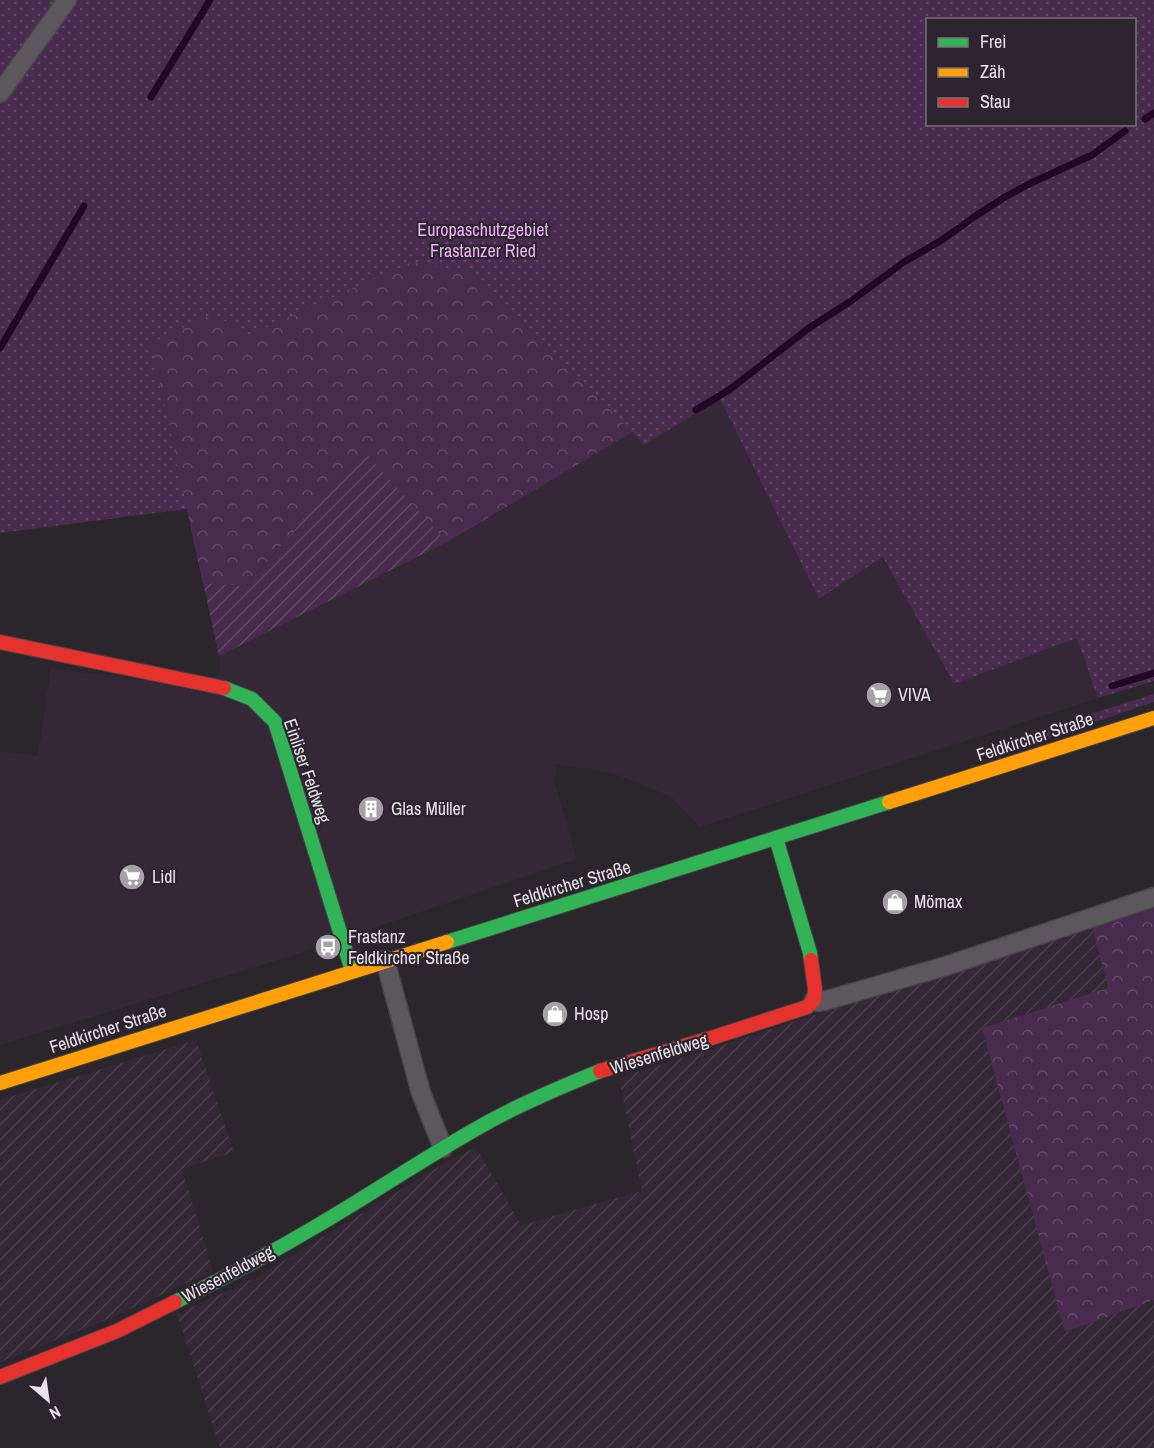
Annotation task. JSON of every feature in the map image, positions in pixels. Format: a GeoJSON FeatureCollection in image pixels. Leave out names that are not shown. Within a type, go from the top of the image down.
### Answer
{"type":"FeatureCollection","features":[{"type":"Feature","properties":{"kind":"street"},"geometry":{"type":"LineString","coordinates":[[0,93],[67,0]]}},
{"type":"Feature","properties":{"kind":"street","name":"Einliser Feldweg"},"geometry":{"type":"LineString","coordinates":[[0,642],[226,688],[252,699],[275,722],[352,971]]}},
{"type":"Feature","properties":{"kind":"street","name":"Feldkircher Straße"},"geometry":{"type":"LineString","coordinates":[[0,1083],[1154,718]]}},
{"type":"Feature","properties":{"kind":"street"},"geometry":{"type":"LineString","coordinates":[[776,838],[810,953],[815,989],[814,1000]]}},
{"type":"Feature","properties":{"kind":"street","name":"Wiesenfeldweg"},"geometry":{"type":"LineString","coordinates":[[0,1377],[117,1331],[234,1273],[492,1120],[560,1087],[600,1071],[795,1011],[814,1000],[824,1001],[946,966],[1154,897]]}},
{"type":"Feature","properties":{"kind":"street"},"geometry":{"type":"LineString","coordinates":[[386,960],[421,1093],[443,1148]]}},
{"type":"Feature","properties":{"kind":"shaded area"},"geometry":{"type":"Polygon","coordinates":[[[720,399],[819,599],[883,557],[954,684],[1078,638],[1098,698],[700,827],[670,796],[612,773],[556,764],[555,783],[577,859],[288,957],[0,1045],[0,751],[38,756],[51,668],[148,681],[212,695],[221,668],[219,656],[447,542],[632,432],[644,445],[720,399]]]}},
{"type":"Feature","properties":{"kind":"shaded area"},"geometry":{"type":"Polygon","coordinates":[[[1092,926],[1108,988],[982,1028],[1066,1332],[1154,1300],[1154,1448],[220,1448],[177,1314],[257,1277],[448,1161],[476,1147],[521,1225],[642,1191],[619,1078],[1092,926]]]}},
{"type":"Feature","properties":{"kind":"shaded area"},"geometry":{"type":"Polygon","coordinates":[[[196,1040],[234,1152],[182,1169],[213,1271],[106,1320],[0,1362],[0,1100],[196,1040]]]}},
{"type":"Feature","properties":{"kind":"green space","name":"Europaschutzgebiet Frastanzer Ried"},"geometry":{"type":"Polygon","coordinates":[[[0,0],[1154,0],[1154,681],[1098,698],[1077,638],[954,684],[883,557],[819,599],[720,399],[644,445],[632,432],[447,542],[362,449],[203,583],[187,509],[0,533],[0,0]]]}},
{"type":"Feature","properties":{"kind":"green space"},"geometry":{"type":"Polygon","coordinates":[[[412,262],[472,273],[632,432],[447,542],[362,449],[359,456],[246,586],[203,583],[151,343],[214,313],[246,336],[412,262]]]}},
{"type":"Feature","properties":{"kind":"green space"},"geometry":{"type":"Polygon","coordinates":[[[362,449],[447,542],[219,656],[203,583],[246,586],[359,456],[362,449]]]}},
{"type":"Feature","properties":{"kind":"green space"},"geometry":{"type":"Polygon","coordinates":[[[1154,694],[1154,702],[1021,747],[1011,739],[1154,694]]]}},
{"type":"Feature","properties":{"kind":"green space"},"geometry":{"type":"Polygon","coordinates":[[[1154,906],[1154,1300],[1065,1332],[982,1028],[1108,988],[1092,926],[1154,906]]]}},
{"type":"Feature","properties":{"kind":"waterway"},"geometry":{"type":"LineString","coordinates":[[151,97],[210,0]]}},
{"type":"Feature","properties":{"kind":"waterway"},"geometry":{"type":"LineString","coordinates":[[1145,119],[1154,113]]}},
{"type":"Feature","properties":{"kind":"waterway"},"geometry":{"type":"LineString","coordinates":[[696,410],[729,390],[809,328],[904,262],[942,240],[1005,197],[1092,155],[1125,131]]}},
{"type":"Feature","properties":{"kind":"waterway"},"geometry":{"type":"LineString","coordinates":[[0,348],[84,206]]}},
{"type":"Feature","properties":{"kind":"waterway"},"geometry":{"type":"LineString","coordinates":[[1112,686],[1154,673]]}},
{"type":"Feature","properties":{"kind":"traffic: fast"},"geometry":{"type":"LineString","coordinates":[[224,688],[252,699],[275,722],[352,971]]}},
{"type":"Feature","properties":{"kind":"traffic: fast"},"geometry":{"type":"LineString","coordinates":[[447,942],[889,802]]}},
{"type":"Feature","properties":{"kind":"traffic: fast"},"geometry":{"type":"LineString","coordinates":[[776,838],[811,960]]}},
{"type":"Feature","properties":{"kind":"traffic: fast"},"geometry":{"type":"LineString","coordinates":[[175,1302],[285,1245],[492,1120],[600,1071]]}},
{"type":"Feature","properties":{"kind":"traffic: slow"},"geometry":{"type":"LineString","coordinates":[[889,802],[1154,718]]}},
{"type":"Feature","properties":{"kind":"traffic: slow"},"geometry":{"type":"LineString","coordinates":[[0,1083],[447,942]]}},
{"type":"Feature","properties":{"kind":"traffic: jam"},"geometry":{"type":"LineString","coordinates":[[0,642],[224,688]]}},
{"type":"Feature","properties":{"kind":"traffic: jam"},"geometry":{"type":"LineString","coordinates":[[600,1071],[807,1007],[814,1000],[815,989],[811,960]]}},
{"type":"Feature","properties":{"kind":"traffic: jam"},"geometry":{"type":"LineString","coordinates":[[0,1377],[117,1331],[175,1302]]}},
{"type":"Feature","properties":{"kind":"place","name":"VIVA"},"geometry":{"type":"Point","coordinates":[879,695]}},
{"type":"Feature","properties":{"kind":"place","name":"Glas Müller"},"geometry":{"type":"Point","coordinates":[371,809]}},
{"type":"Feature","properties":{"kind":"place","name":"Lidl"},"geometry":{"type":"Point","coordinates":[132,877]}},
{"type":"Feature","properties":{"kind":"place","name":"Mömax"},"geometry":{"type":"Point","coordinates":[895,902]}},
{"type":"Feature","properties":{"kind":"place","name":"Frastanz Feldkircher Straße"},"geometry":{"type":"Point","coordinates":[328,947]}},
{"type":"Feature","properties":{"kind":"place","name":"Hosp"},"geometry":{"type":"Point","coordinates":[555,1014]}}]}
